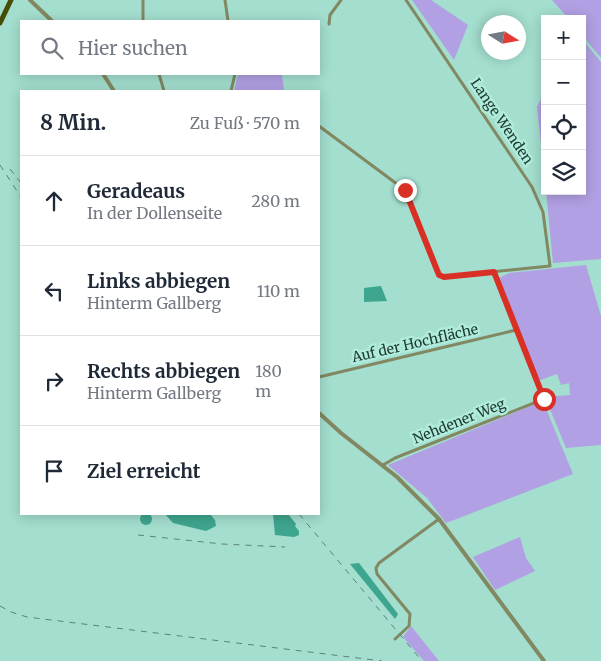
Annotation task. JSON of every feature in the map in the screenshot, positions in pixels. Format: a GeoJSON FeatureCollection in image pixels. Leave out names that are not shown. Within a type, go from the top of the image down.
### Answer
{"type":"FeatureCollection","features":[{"type":"Feature","properties":{"kind":"main road"},"geometry":{"type":"LineString","coordinates":[[0,24],[11,0]]}},
{"type":"Feature","properties":{"kind":"street"},"geometry":{"type":"LineString","coordinates":[[30,0],[51,20]]}},
{"type":"Feature","properties":{"kind":"street"},"geometry":{"type":"LineString","coordinates":[[143,0],[143,20]]}},
{"type":"Feature","properties":{"kind":"street"},"geometry":{"type":"LineString","coordinates":[[225,0],[228,20]]}},
{"type":"Feature","properties":{"kind":"street"},"geometry":{"type":"LineString","coordinates":[[329,24],[330,15],[341,0]]}},
{"type":"Feature","properties":{"kind":"street","name":"Lange Wenden"},"geometry":{"type":"LineString","coordinates":[[406,0],[535,191],[543,212],[550,266],[494,272]]}},
{"type":"Feature","properties":{"kind":"street"},"geometry":{"type":"LineString","coordinates":[[104,75],[113,90]]}},
{"type":"Feature","properties":{"kind":"street"},"geometry":{"type":"LineString","coordinates":[[159,75],[164,90]]}},
{"type":"Feature","properties":{"kind":"street"},"geometry":{"type":"LineString","coordinates":[[231,90],[236,75]]}},
{"type":"Feature","properties":{"kind":"street"},"geometry":{"type":"LineString","coordinates":[[320,127],[406,192],[439,275],[444,277],[494,272],[516,330]]}},
{"type":"Feature","properties":{"kind":"street","name":"Auf der Hochfläche"},"geometry":{"type":"LineString","coordinates":[[320,377],[516,330]]}},
{"type":"Feature","properties":{"kind":"street","name":"Nehdener Weg"},"geometry":{"type":"LineString","coordinates":[[383,466],[395,458],[544,399],[516,330]]}},
{"type":"Feature","properties":{"kind":"street"},"geometry":{"type":"LineString","coordinates":[[320,413],[341,433],[405,484],[439,519],[544,661]]}},
{"type":"Feature","properties":{"kind":"street"},"geometry":{"type":"LineString","coordinates":[[395,639],[409,626],[410,614],[377,574],[376,568],[379,563],[439,519]]}},
{"type":"Feature","properties":{"kind":"shaded area"},"geometry":{"type":"Polygon","coordinates":[[[412,0],[431,0],[468,25],[454,60],[412,0]]]}},
{"type":"Feature","properties":{"kind":"shaded area"},"geometry":{"type":"Polygon","coordinates":[[[552,0],[601,0],[601,58],[586,40],[586,15],[565,15],[552,0]]]}},
{"type":"Feature","properties":{"kind":"shaded area"},"geometry":{"type":"Polygon","coordinates":[[[586,44],[601,62],[601,259],[553,263],[546,195],[586,195],[586,44]]]}},
{"type":"Feature","properties":{"kind":"shaded area"},"geometry":{"type":"Polygon","coordinates":[[[238,75],[282,75],[284,90],[234,90],[238,75]]]}},
{"type":"Feature","properties":{"kind":"shaded area"},"geometry":{"type":"Polygon","coordinates":[[[541,98],[541,144],[537,107],[541,98]]]}},
{"type":"Feature","properties":{"kind":"shaded area"},"geometry":{"type":"Polygon","coordinates":[[[586,265],[601,316],[601,445],[566,448],[545,397],[570,395],[569,383],[561,385],[557,374],[538,381],[499,278],[509,273],[586,265]]]}},
{"type":"Feature","properties":{"kind":"shaded area"},"geometry":{"type":"Polygon","coordinates":[[[381,286],[387,301],[364,302],[364,288],[381,286]]]}},
{"type":"Feature","properties":{"kind":"shaded area"},"geometry":{"type":"Polygon","coordinates":[[[540,402],[544,404],[573,474],[446,523],[427,498],[388,465],[540,402]]]}},
{"type":"Feature","properties":{"kind":"shaded area"},"geometry":{"type":"Polygon","coordinates":[[[141,515],[151,515],[151,524],[141,524],[141,515]]]}},
{"type":"Feature","properties":{"kind":"shaded area"},"geometry":{"type":"Polygon","coordinates":[[[166,515],[211,515],[215,520],[216,526],[206,531],[173,523],[166,515]]]}},
{"type":"Feature","properties":{"kind":"shaded area"},"geometry":{"type":"Polygon","coordinates":[[[273,515],[289,515],[299,531],[299,535],[294,537],[275,535],[273,515]]]}},
{"type":"Feature","properties":{"kind":"shaded area"},"geometry":{"type":"Polygon","coordinates":[[[520,537],[526,558],[535,571],[495,590],[473,557],[520,537]]]}},
{"type":"Feature","properties":{"kind":"shaded area"},"geometry":{"type":"Polygon","coordinates":[[[359,563],[398,614],[395,619],[350,564],[359,563]]]}},
{"type":"Feature","properties":{"kind":"shaded area"},"geometry":{"type":"Polygon","coordinates":[[[411,626],[439,661],[424,661],[403,637],[411,626]]]}},
{"type":"Feature","properties":{"kind":"railway"},"geometry":{"type":"LineString","coordinates":[[0,165],[20,195]]}},
{"type":"Feature","properties":{"kind":"railway"},"geometry":{"type":"LineString","coordinates":[[10,169],[20,182]]}},
{"type":"Feature","properties":{"kind":"railway"},"geometry":{"type":"LineString","coordinates":[[300,515],[422,661]]}},
{"type":"Feature","properties":{"kind":"railway"},"geometry":{"type":"LineString","coordinates":[[138,535],[222,544],[285,547]]}},
{"type":"Feature","properties":{"kind":"railway"},"geometry":{"type":"LineString","coordinates":[[0,606],[27,617],[382,661]]}},
{"type":"Feature","properties":{"kind":"route"},"geometry":{"type":"LineString","coordinates":[[405,190],[439,275],[444,277],[494,272],[544,399]]}}]}
